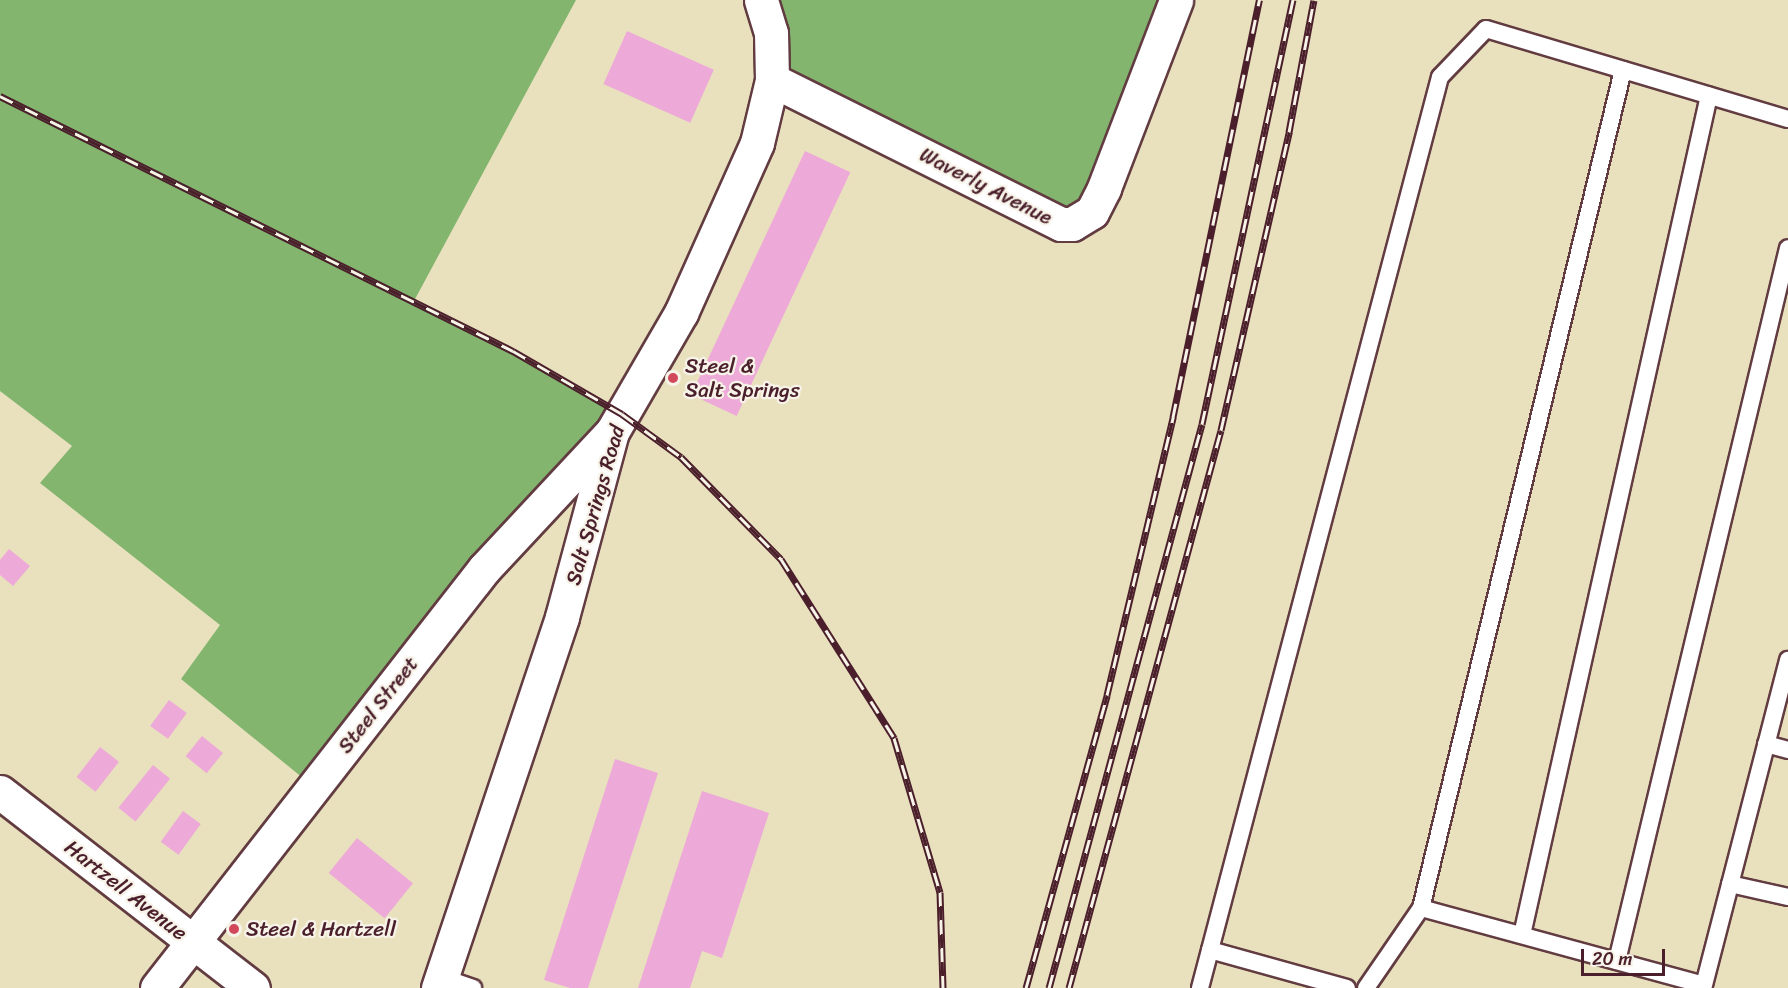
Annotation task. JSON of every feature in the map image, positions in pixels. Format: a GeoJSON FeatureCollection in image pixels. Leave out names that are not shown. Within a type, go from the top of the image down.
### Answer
{"type":"FeatureCollection","features":[{"type":"Feature","properties":{"kind":"street","name":"Salt Springs Road"},"geometry":{"type":"LineString","coordinates":[[440,983],[562,617],[612,432],[681,313],[757,143],[772,80],[771,33],[761,0]]}},
{"type":"Feature","properties":{"kind":"street","name":"Waverly Avenue"},"geometry":{"type":"LineString","coordinates":[[772,80],[1061,224],[1072,224],[1092,212],[1104,188],[1176,0]]}},
{"type":"Feature","properties":{"kind":"street","name":"Steel Street"},"geometry":{"type":"LineString","coordinates":[[157,988],[484,569],[612,432]]}},
{"type":"Feature","properties":{"kind":"street","name":"Hartzell Avenue"},"geometry":{"type":"LineString","coordinates":[[0,792],[253,988]]}},
{"type":"Feature","properties":{"kind":"lane"},"geometry":{"type":"LineString","coordinates":[[1200,988],[1440,77],[1486,29],[1788,119]]}},
{"type":"Feature","properties":{"kind":"lane"},"geometry":{"type":"LineString","coordinates":[[1366,988],[1421,908],[1623,70]]}},
{"type":"Feature","properties":{"kind":"lane"},"geometry":{"type":"LineString","coordinates":[[1522,935],[1709,96]]}},
{"type":"Feature","properties":{"kind":"lane"},"geometry":{"type":"LineString","coordinates":[[1617,961],[1788,248]]}},
{"type":"Feature","properties":{"kind":"lane"},"geometry":{"type":"LineString","coordinates":[[1421,908],[1706,986],[1788,660]]}},
{"type":"Feature","properties":{"kind":"lane"},"geometry":{"type":"LineString","coordinates":[[1766,744],[1788,750]]}},
{"type":"Feature","properties":{"kind":"lane"},"geometry":{"type":"LineString","coordinates":[[1730,884],[1788,897]]}},
{"type":"Feature","properties":{"kind":"lane"},"geometry":{"type":"LineString","coordinates":[[1210,950],[1347,988]]}},
{"type":"Feature","properties":{"kind":"lane"},"geometry":{"type":"LineString","coordinates":[[440,983],[472,988]]}},
{"type":"Feature","properties":{"kind":"green space"},"geometry":{"type":"Polygon","coordinates":[[[0,0],[576,0],[414,301],[513,351],[622,414],[314,787],[181,679],[220,625],[40,483],[72,446],[0,391],[0,0]]]}},
{"type":"Feature","properties":{"kind":"green space"},"geometry":{"type":"Polygon","coordinates":[[[761,0],[1176,0],[1083,220],[772,80],[761,0]]]}},
{"type":"Feature","properties":{"kind":"building"},"geometry":{"type":"Polygon","coordinates":[[[627,31],[714,70],[690,123],[603,84],[627,31]]]}},
{"type":"Feature","properties":{"kind":"building"},"geometry":{"type":"Polygon","coordinates":[[[805,151],[850,172],[737,416],[691,395],[805,151]]]}},
{"type":"Feature","properties":{"kind":"building"},"geometry":{"type":"Polygon","coordinates":[[[9,549],[30,566],[13,586],[0,575],[0,560],[9,549]]]}},
{"type":"Feature","properties":{"kind":"building"},"geometry":{"type":"Polygon","coordinates":[[[169,700],[187,713],[168,739],[150,726],[169,700]]]}},
{"type":"Feature","properties":{"kind":"building"},"geometry":{"type":"Polygon","coordinates":[[[202,736],[223,753],[207,773],[186,756],[202,736]]]}},
{"type":"Feature","properties":{"kind":"building"},"geometry":{"type":"Polygon","coordinates":[[[100,747],[119,762],[96,792],[77,777],[100,747]]]}},
{"type":"Feature","properties":{"kind":"building"},"geometry":{"type":"Polygon","coordinates":[[[615,759],[658,773],[588,988],[570,988],[544,980],[615,759]]]}},
{"type":"Feature","properties":{"kind":"building"},"geometry":{"type":"Polygon","coordinates":[[[153,765],[170,779],[135,822],[118,808],[153,765]]]}},
{"type":"Feature","properties":{"kind":"building"},"geometry":{"type":"Polygon","coordinates":[[[702,791],[769,813],[722,958],[702,951],[690,988],[638,988],[702,791]]]}},
{"type":"Feature","properties":{"kind":"building"},"geometry":{"type":"Polygon","coordinates":[[[183,811],[201,824],[178,855],[161,842],[183,811]]]}},
{"type":"Feature","properties":{"kind":"building"},"geometry":{"type":"Polygon","coordinates":[[[357,838],[413,883],[385,918],[329,873],[357,838]]]}},
{"type":"Feature","properties":{"kind":"railway"},"geometry":{"type":"LineString","coordinates":[[1026,988],[1107,695],[1173,417],[1259,0]]}},
{"type":"Feature","properties":{"kind":"railway"},"geometry":{"type":"LineString","coordinates":[[1049,988],[1202,424],[1293,0]]}},
{"type":"Feature","properties":{"kind":"railway"},"geometry":{"type":"LineString","coordinates":[[1069,988],[1221,430],[1289,132],[1314,0]]}},
{"type":"Feature","properties":{"kind":"railway"},"geometry":{"type":"LineString","coordinates":[[0,96],[513,351],[622,414],[681,457],[781,559],[894,738],[940,892],[943,988]]}},
{"type":"Feature","properties":{"kind":"place","name":"Steel & Salt Springs"},"geometry":{"type":"Point","coordinates":[673,378]}},
{"type":"Feature","properties":{"kind":"place","name":"Steel & Hartzell"},"geometry":{"type":"Point","coordinates":[234,929]}}]}
